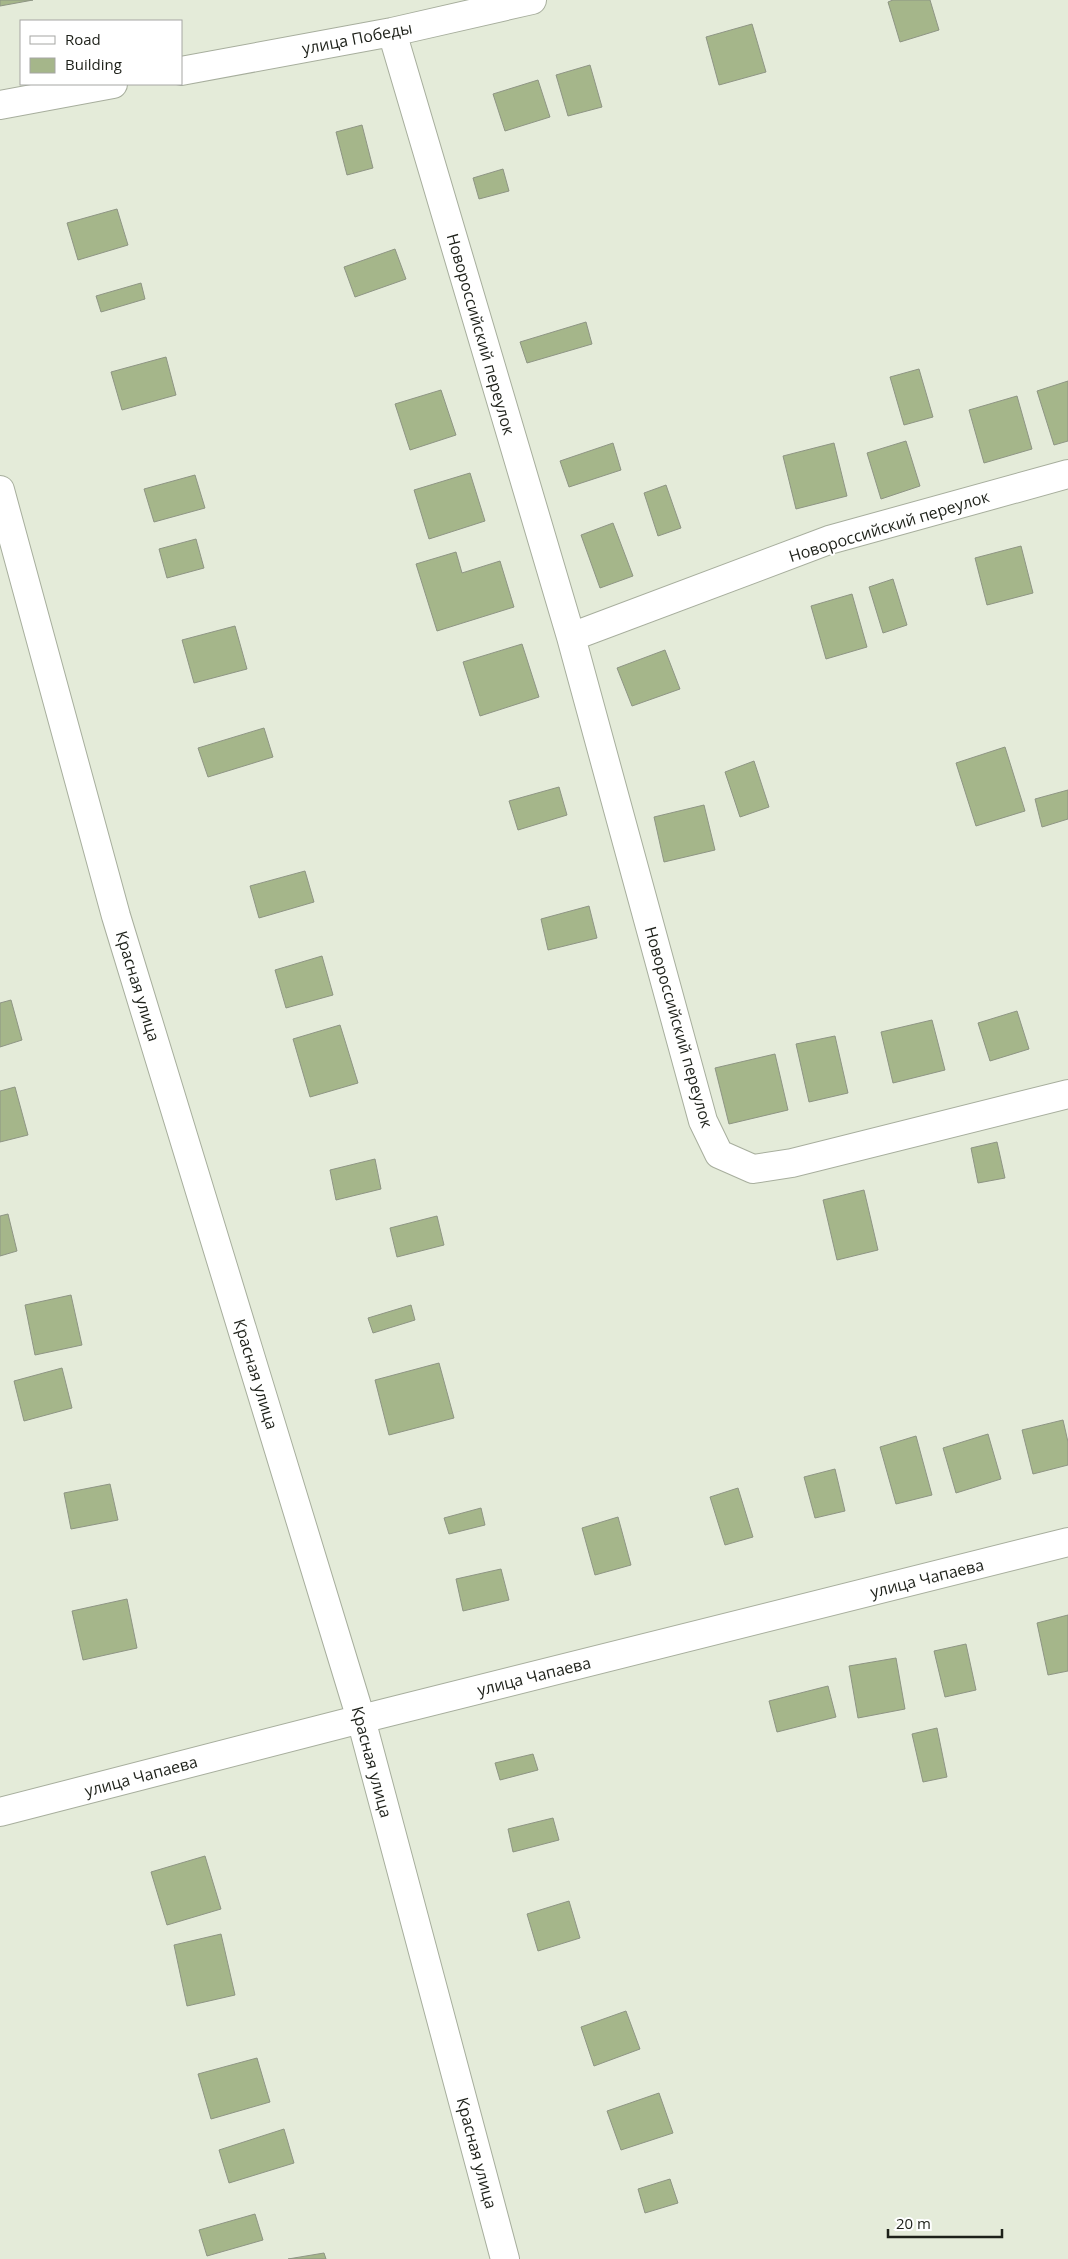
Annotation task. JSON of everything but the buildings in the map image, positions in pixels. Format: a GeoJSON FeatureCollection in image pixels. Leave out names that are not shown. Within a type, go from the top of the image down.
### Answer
{"type":"FeatureCollection","features":[{"type":"Feature","properties":{"kind":"street","name":"улица Победы"},"geometry":{"type":"LineString","coordinates":[[182,71],[392,32],[532,0]]}},
{"type":"Feature","properties":{"kind":"street","name":"Новороссийский переулок"},"geometry":{"type":"LineString","coordinates":[[392,32],[571,637],[703,1121],[720,1154],[753,1168],[792,1163],[1068,1094]]}},
{"type":"Feature","properties":{"kind":"street"},"geometry":{"type":"LineString","coordinates":[[0,105],[108,85]]}},
{"type":"Feature","properties":{"kind":"street","name":"Новороссийский переулок"},"geometry":{"type":"LineString","coordinates":[[571,637],[829,540],[1068,474]]}},
{"type":"Feature","properties":{"kind":"street","name":"Красная улица"},"geometry":{"type":"LineString","coordinates":[[0,490],[116,916],[361,1718],[506,2259]]}},
{"type":"Feature","properties":{"kind":"street","name":"улица Чапаева"},"geometry":{"type":"LineString","coordinates":[[0,1812],[361,1718],[1068,1542]]}}]}
